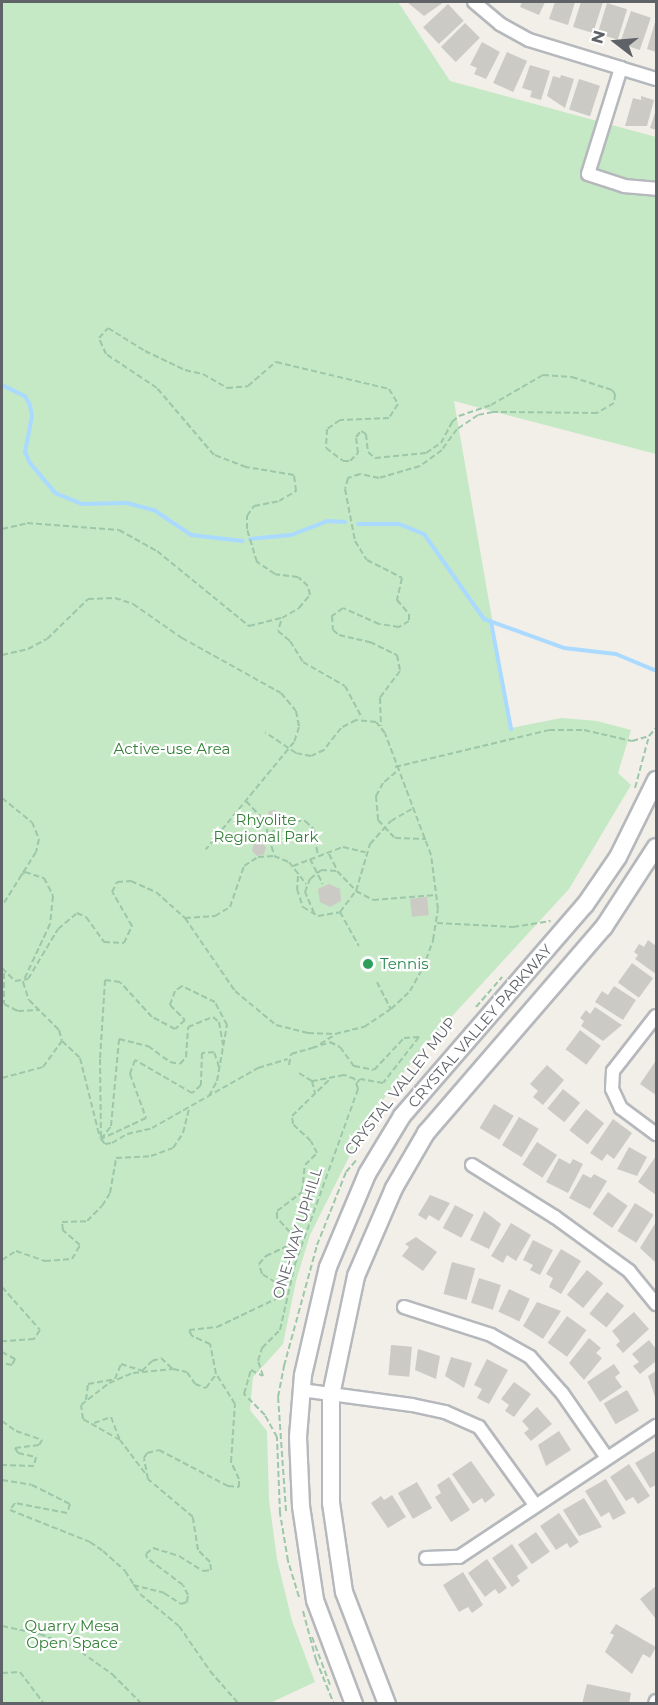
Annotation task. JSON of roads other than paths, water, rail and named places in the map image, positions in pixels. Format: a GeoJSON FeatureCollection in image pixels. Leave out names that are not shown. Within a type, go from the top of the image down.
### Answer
{"type":"FeatureCollection","features":[{"type":"Feature","properties":{"kind":"main road","name":"CRYSTAL VALLEY PARKWAY"},"geometry":{"type":"LineString","coordinates":[[354,1704],[324,1628],[309,1572],[299,1471],[301,1390],[311,1329],[328,1267],[351,1207],[383,1146],[444,1062],[585,905],[618,857],[657,780]]}},
{"type":"Feature","properties":{"kind":"main road","name":"CRYSTAL VALLEY PARKWAY"},"geometry":{"type":"LineString","coordinates":[[387,1704],[352,1618],[338,1566],[329,1481],[331,1395],[356,1276],[378,1219],[408,1161],[467,1082],[604,927],[657,847]]}},
{"type":"Feature","properties":{"kind":"street"},"geometry":{"type":"LineString","coordinates":[[474,2],[500,24],[529,40],[657,79]]}},
{"type":"Feature","properties":{"kind":"street"},"geometry":{"type":"LineString","coordinates":[[621,68],[588,174],[624,186],[657,189]]}},
{"type":"Feature","properties":{"kind":"street"},"geometry":{"type":"LineString","coordinates":[[657,1016],[613,1071],[612,1089],[621,1108],[657,1134]]}},
{"type":"Feature","properties":{"kind":"street"},"geometry":{"type":"LineString","coordinates":[[472,1165],[555,1217],[629,1271],[657,1304]]}},
{"type":"Feature","properties":{"kind":"street"},"geometry":{"type":"LineString","coordinates":[[404,1307],[491,1335],[530,1357],[562,1393],[607,1458]]}},
{"type":"Feature","properties":{"kind":"street"},"geometry":{"type":"LineString","coordinates":[[301,1390],[412,1404],[445,1412],[479,1427],[536,1506]]}},
{"type":"Feature","properties":{"kind":"street"},"geometry":{"type":"LineString","coordinates":[[426,1558],[459,1557],[657,1426]]}},
{"type":"Feature","properties":{"kind":"waterway"},"geometry":{"type":"LineString","coordinates":[[2,385],[25,396],[30,405],[32,416],[25,452],[30,463],[55,493],[82,504],[127,503],[154,510],[191,535],[243,541]]}},
{"type":"Feature","properties":{"kind":"waterway"},"geometry":{"type":"LineString","coordinates":[[250,539],[291,535],[327,521],[345,522]]}},
{"type":"Feature","properties":{"kind":"waterway"},"geometry":{"type":"LineString","coordinates":[[358,524],[399,524],[424,534],[484,619],[564,648],[616,654],[654,670]]}},
{"type":"Feature","properties":{"kind":"waterway"},"geometry":{"type":"LineString","coordinates":[[491,622],[511,729]]}},
{"type":"Feature","properties":{"kind":"place","name":"Tennis"},"geometry":{"type":"Point","coordinates":[368,964]}},
{"type":"Feature","properties":{"kind":"park label","name":"Active-use Area"},"geometry":{"type":"Point","coordinates":[172,749]}},
{"type":"Feature","properties":{"kind":"park label","name":"Rhyolite Regional Park"},"geometry":{"type":"Point","coordinates":[266,828]}},
{"type":"Feature","properties":{"kind":"park label","name":"Quarry Mesa Open Space"},"geometry":{"type":"Point","coordinates":[72,1634]}}]}
